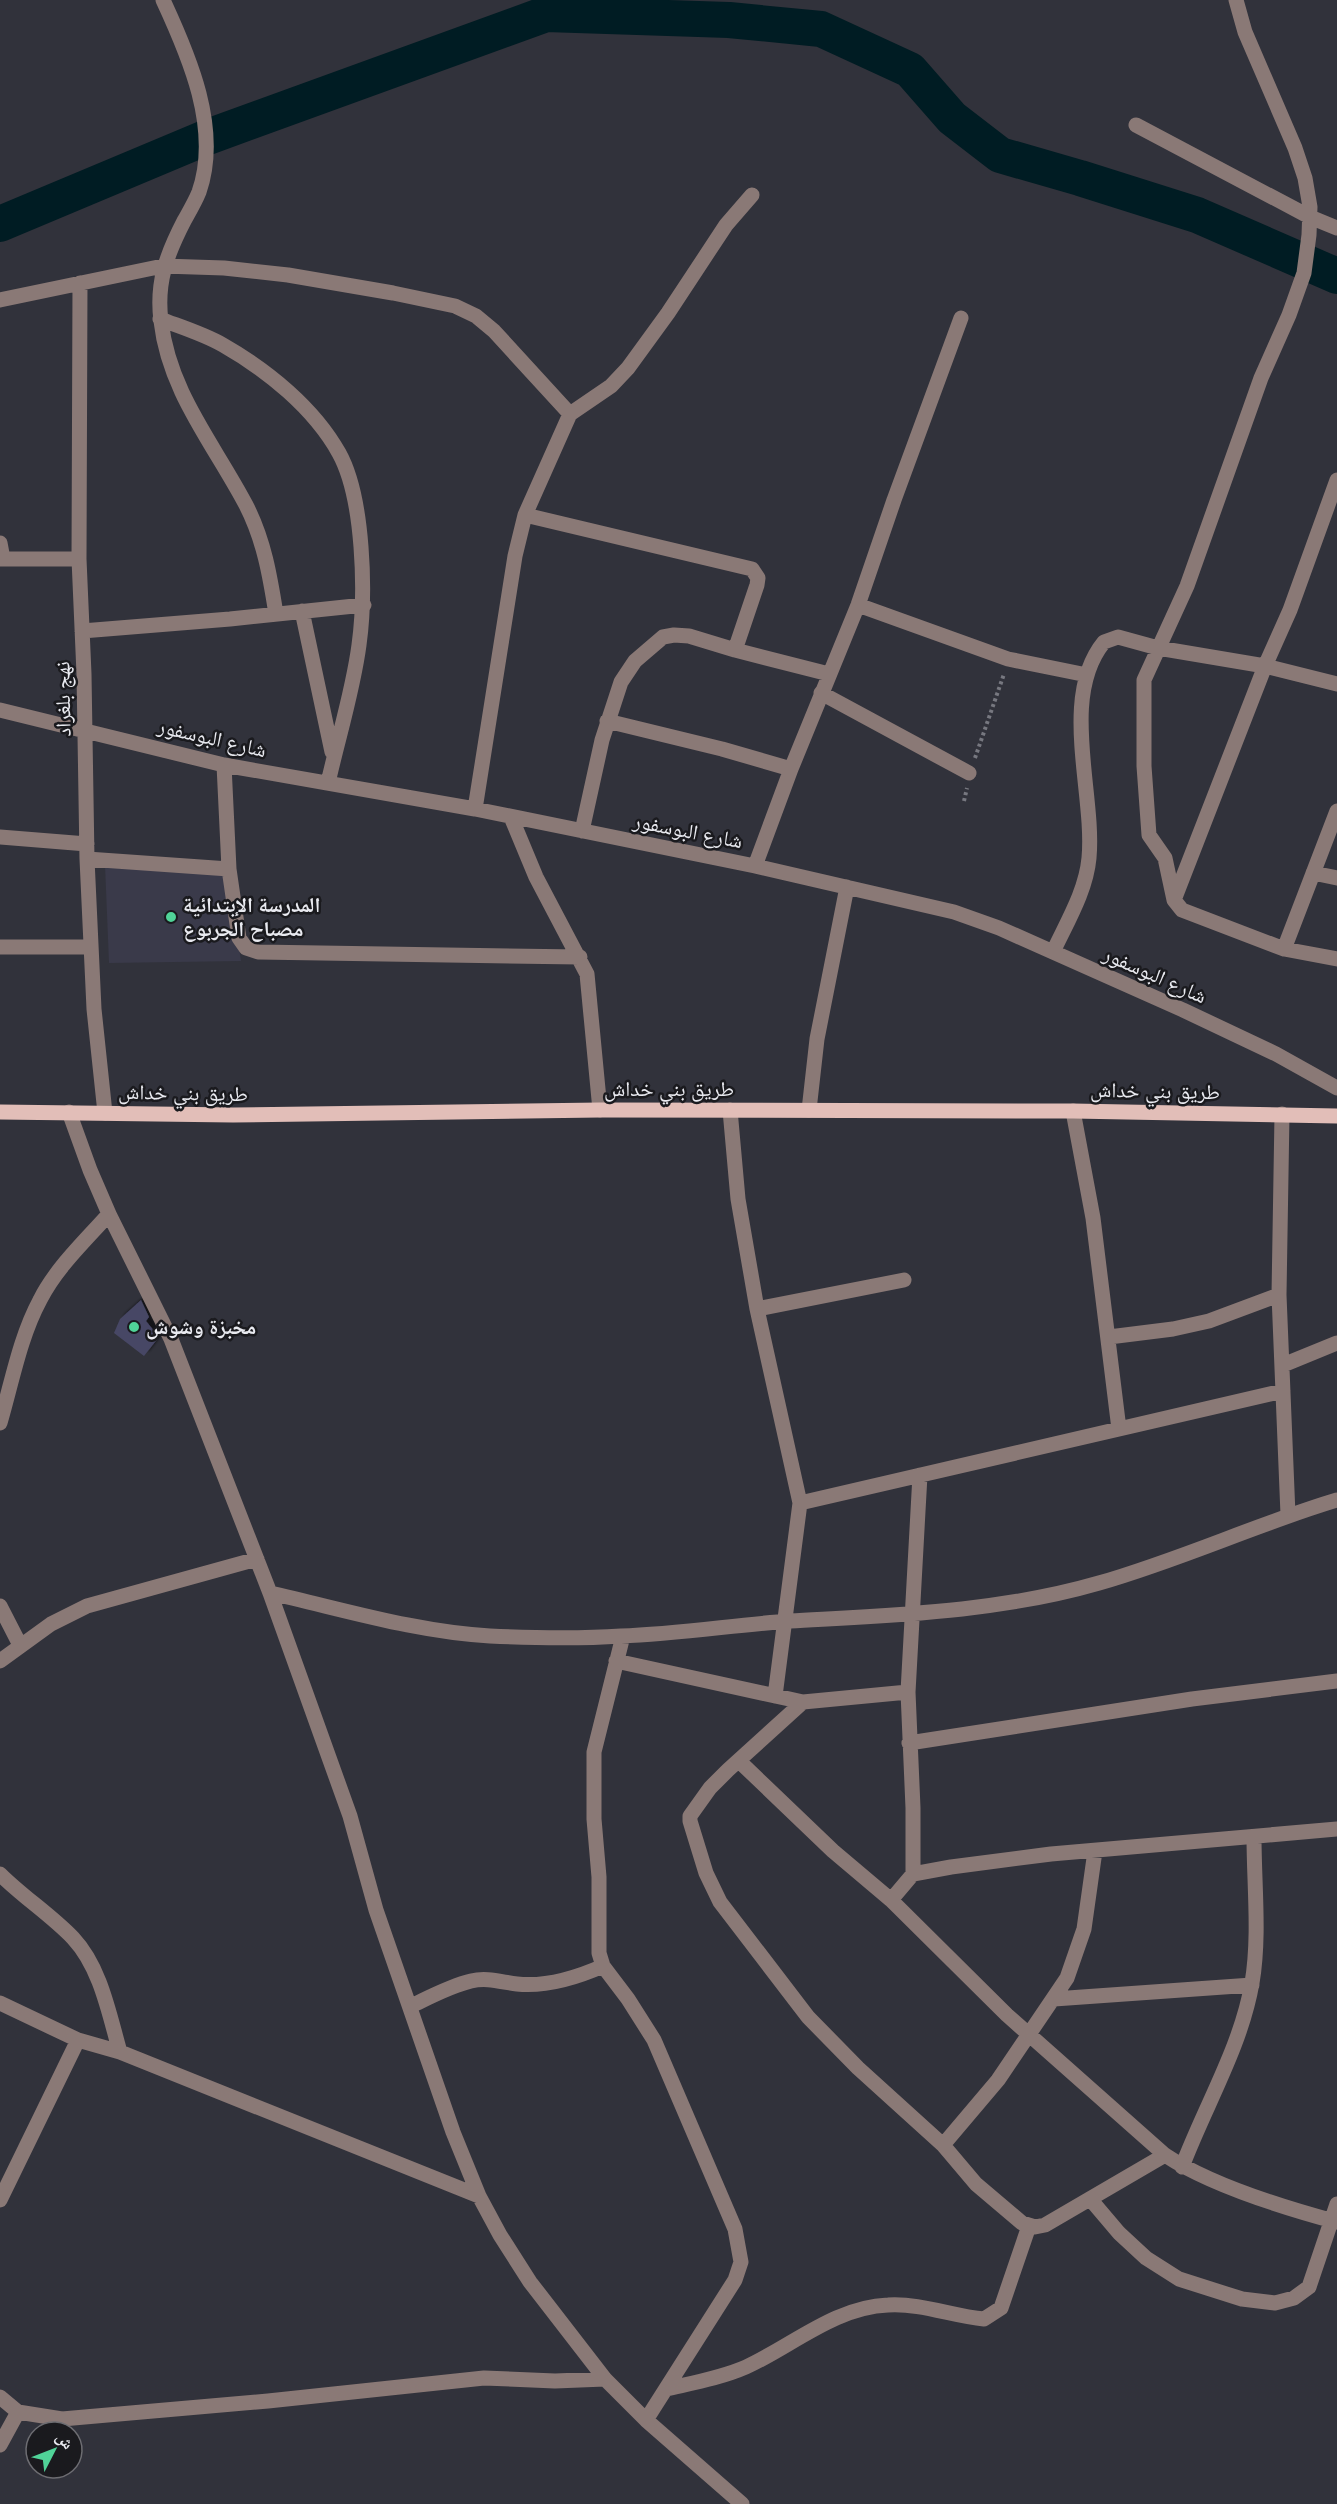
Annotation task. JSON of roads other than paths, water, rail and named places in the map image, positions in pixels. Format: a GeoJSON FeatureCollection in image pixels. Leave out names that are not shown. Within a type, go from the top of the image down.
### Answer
{"type":"FeatureCollection","features":[{"type":"Feature","properties":{"kind":"main road","name":"طريق بني خداش"},"geometry":{"type":"LineString","coordinates":[[0,1112],[233,1115],[600,1110],[809,1110],[1073,1111],[1337,1116]]}},
{"type":"Feature","properties":{"kind":"street"},"geometry":{"type":"LineString","coordinates":[[163,0],[198,84],[205,126],[204,161],[199,192],[164,266],[160,319],[172,374],[246,505],[263,542],[276,615]]}},
{"type":"Feature","properties":{"kind":"street"},"geometry":{"type":"LineString","coordinates":[[1236,0],[1245,32],[1295,148],[1305,178],[1310,217],[1304,273],[1255,395],[1187,586],[1144,680],[1146,815],[1150,839],[1165,858],[1177,906],[1189,914],[1284,949],[1337,959]]}},
{"type":"Feature","properties":{"kind":"street"},"geometry":{"type":"LineString","coordinates":[[1136,125],[1310,217],[1337,228]]}},
{"type":"Feature","properties":{"kind":"street"},"geometry":{"type":"LineString","coordinates":[[475,809],[494,702],[510,585],[525,515],[570,414],[611,386],[628,368],[668,314],[726,225],[752,195]]}},
{"type":"Feature","properties":{"kind":"street"},"geometry":{"type":"LineString","coordinates":[[0,300],[164,266],[224,268],[288,275],[455,306],[476,316],[494,331],[570,414]]}},
{"type":"Feature","properties":{"kind":"street","name":"نهج بلغراد"},"geometry":{"type":"LineString","coordinates":[[80,283],[79,559],[87,851],[98,1059],[105,1113]]}},
{"type":"Feature","properties":{"kind":"street"},"geometry":{"type":"LineString","coordinates":[[755,866],[791,769],[858,604],[961,318]]}},
{"type":"Feature","properties":{"kind":"street"},"geometry":{"type":"LineString","coordinates":[[160,319],[204,336],[248,360],[285,390],[317,420],[339,454],[352,489],[361,545],[364,605],[359,648],[328,783]]}},
{"type":"Feature","properties":{"kind":"street"},"geometry":{"type":"LineString","coordinates":[[1174,900],[1265,666],[1294,600],[1337,480]]}},
{"type":"Feature","properties":{"kind":"street"},"geometry":{"type":"LineString","coordinates":[[525,515],[752,569],[758,578],[757,585],[735,650]]}},
{"type":"Feature","properties":{"kind":"street"},"geometry":{"type":"LineString","coordinates":[[0,543],[2,559],[79,559]]}},
{"type":"Feature","properties":{"kind":"street"},"geometry":{"type":"LineString","coordinates":[[858,604],[1008,659],[1087,675]]}},
{"type":"Feature","properties":{"kind":"street"},"geometry":{"type":"LineString","coordinates":[[82,631],[276,615],[364,605]]}},
{"type":"Feature","properties":{"kind":"street"},"geometry":{"type":"LineString","coordinates":[[302,611],[334,759]]}},
{"type":"Feature","properties":{"kind":"street"},"geometry":{"type":"LineString","coordinates":[[582,831],[607,721],[626,672],[663,637],[689,636],[829,674]]}},
{"type":"Feature","properties":{"kind":"street"},"geometry":{"type":"LineString","coordinates":[[1053,952],[1081,892],[1089,856],[1081,734],[1087,675],[1101,645],[1109,638],[1118,637],[1158,648],[1265,666],[1337,684]]}},
{"type":"Feature","properties":{"kind":"street"},"geometry":{"type":"LineString","coordinates":[[821,693],[969,773]]}},
{"type":"Feature","properties":{"kind":"street","name":"شارع البوسفور"},"geometry":{"type":"LineString","coordinates":[[0,710],[224,765],[475,809],[755,866],[954,912],[999,928],[1276,1054],[1337,1088]]}},
{"type":"Feature","properties":{"kind":"street"},"geometry":{"type":"LineString","coordinates":[[607,721],[722,749],[791,769]]}},
{"type":"Feature","properties":{"kind":"street"},"geometry":{"type":"LineString","coordinates":[[224,765],[229,868],[239,938],[241,943],[251,951],[580,957]]}},
{"type":"Feature","properties":{"kind":"street"},"geometry":{"type":"LineString","coordinates":[[1284,949],[1337,810]]}},
{"type":"Feature","properties":{"kind":"street"},"geometry":{"type":"LineString","coordinates":[[511,817],[536,877],[580,957],[590,986],[600,1110]]}},
{"type":"Feature","properties":{"kind":"street"},"geometry":{"type":"LineString","coordinates":[[0,837],[87,851],[229,868]]}},
{"type":"Feature","properties":{"kind":"street"},"geometry":{"type":"LineString","coordinates":[[1313,873],[1337,878]]}},
{"type":"Feature","properties":{"kind":"street"},"geometry":{"type":"LineString","coordinates":[[809,1110],[817,1039],[847,887]]}},
{"type":"Feature","properties":{"kind":"street"},"geometry":{"type":"LineString","coordinates":[[0,947],[91,947]]}},
{"type":"Feature","properties":{"kind":"street"},"geometry":{"type":"LineString","coordinates":[[730,1110],[738,1199],[756,1309],[800,1503],[775,1696]]}},
{"type":"Feature","properties":{"kind":"street"},"geometry":{"type":"LineString","coordinates":[[1073,1111],[1093,1218],[1119,1429]]}},
{"type":"Feature","properties":{"kind":"street"},"geometry":{"type":"LineString","coordinates":[[69,1112],[109,1214],[171,1339],[270,1593],[346,1806],[375,1910],[411,2006],[453,2132],[479,2196],[500,2235],[530,2282],[605,2379],[646,2420],[742,2504]]}},
{"type":"Feature","properties":{"kind":"street"},"geometry":{"type":"LineString","coordinates":[[1282,1114],[1279,1295],[1288,1515]]}},
{"type":"Feature","properties":{"kind":"street"},"geometry":{"type":"LineString","coordinates":[[0,1423],[23,1345],[40,1299],[62,1268],[109,1214]]}},
{"type":"Feature","properties":{"kind":"street"},"geometry":{"type":"LineString","coordinates":[[756,1309],[904,1280]]}},
{"type":"Feature","properties":{"kind":"street"},"geometry":{"type":"LineString","coordinates":[[1109,1337],[1173,1329],[1209,1321],[1279,1295]]}},
{"type":"Feature","properties":{"kind":"street"},"geometry":{"type":"LineString","coordinates":[[1283,1365],[1337,1342]]}},
{"type":"Feature","properties":{"kind":"street"},"geometry":{"type":"LineString","coordinates":[[800,1503],[1283,1391]]}},
{"type":"Feature","properties":{"kind":"street"},"geometry":{"type":"LineString","coordinates":[[891,1900],[913,1874],[913,1808],[908,1692],[920,1475]]}},
{"type":"Feature","properties":{"kind":"street"},"geometry":{"type":"LineString","coordinates":[[270,1593],[450,1632],[489,1636],[622,1636],[786,1621],[913,1614],[1036,1598],[1100,1583],[1288,1515],[1337,1500]]}},
{"type":"Feature","properties":{"kind":"street"},"geometry":{"type":"LineString","coordinates":[[0,1661],[51,1624],[87,1606],[257,1559]]}},
{"type":"Feature","properties":{"kind":"street"},"geometry":{"type":"LineString","coordinates":[[0,1606],[20,1645]]}},
{"type":"Feature","properties":{"kind":"street"},"geometry":{"type":"LineString","coordinates":[[622,1636],[597,1737],[593,1764],[594,1819],[599,1876],[599,1953],[603,1966],[628,1999],[654,2040],[735,2229],[741,2262],[735,2280],[646,2420]]}},
{"type":"Feature","properties":{"kind":"street"},"geometry":{"type":"LineString","coordinates":[[616,1661],[803,1701],[908,1692]]}},
{"type":"Feature","properties":{"kind":"street"},"geometry":{"type":"LineString","coordinates":[[909,1743],[1192,1699],[1337,1681]]}},
{"type":"Feature","properties":{"kind":"street"},"geometry":{"type":"LineString","coordinates":[[803,1701],[710,1788],[690,1816],[699,1853],[716,1894],[808,2017],[858,2068],[943,2145],[976,2184],[1022,2223],[1029,2226],[1045,2225],[1165,2155]]}},
{"type":"Feature","properties":{"kind":"street"},"geometry":{"type":"LineString","coordinates":[[739,1761],[827,1845],[891,1900],[1028,2035],[1165,2155],[1182,2167],[1292,2209],[1335,2221]]}},
{"type":"Feature","properties":{"kind":"street"},"geometry":{"type":"LineString","coordinates":[[913,1874],[1050,1854],[1337,1829]]}},
{"type":"Feature","properties":{"kind":"street"},"geometry":{"type":"LineString","coordinates":[[1182,2167],[1237,2036],[1252,1985],[1255,1942],[1254,1837]]}},
{"type":"Feature","properties":{"kind":"street"},"geometry":{"type":"LineString","coordinates":[[943,2145],[998,2080],[1067,1978],[1082,1938],[1095,1851]]}},
{"type":"Feature","properties":{"kind":"street"},"geometry":{"type":"LineString","coordinates":[[0,1874],[73,1939],[88,1960],[105,2000],[120,2052]]}},
{"type":"Feature","properties":{"kind":"street"},"geometry":{"type":"LineString","coordinates":[[411,2006],[471,1981],[488,1979],[519,1984],[543,1983],[583,1975],[603,1966]]}},
{"type":"Feature","properties":{"kind":"street"},"geometry":{"type":"LineString","coordinates":[[1054,1999],[1252,1985]]}},
{"type":"Feature","properties":{"kind":"street"},"geometry":{"type":"LineString","coordinates":[[0,2003],[78,2040],[120,2052],[479,2196]]}},
{"type":"Feature","properties":{"kind":"street"},"geometry":{"type":"LineString","coordinates":[[0,2200],[78,2040]]}},
{"type":"Feature","properties":{"kind":"street"},"geometry":{"type":"LineString","coordinates":[[1091,2200],[1119,2233],[1146,2258],[1179,2279],[1242,2299],[1275,2303],[1294,2298],[1309,2287],[1335,2221],[1337,2204]]}},
{"type":"Feature","properties":{"kind":"street"},"geometry":{"type":"LineString","coordinates":[[666,2389],[745,2367],[819,2326],[868,2308],[888,2305],[919,2306],[984,2319],[1000,2308],[1029,2226]]}},
{"type":"Feature","properties":{"kind":"street"},"geometry":{"type":"LineString","coordinates":[[0,2397],[18,2412],[62,2419],[91,2418],[484,2378],[555,2381],[605,2379]]}},
{"type":"Feature","properties":{"kind":"street"},"geometry":{"type":"LineString","coordinates":[[0,2445],[18,2412]]}},
{"type":"Feature","properties":{"kind":"waterway"},"geometry":{"type":"LineString","coordinates":[[0,224],[205,138],[546,14],[729,20],[821,29],[910,70],[952,118],[1000,155],[1197,215],[1337,276]]}},
{"type":"Feature","properties":{"kind":"place","name":"المدرسة الإبتدائية مصباح الجربوع"},"geometry":{"type":"Point","coordinates":[171,917]}},
{"type":"Feature","properties":{"kind":"place","name":"مخبزة وشوش"},"geometry":{"type":"Point","coordinates":[134,1327]}}]}
